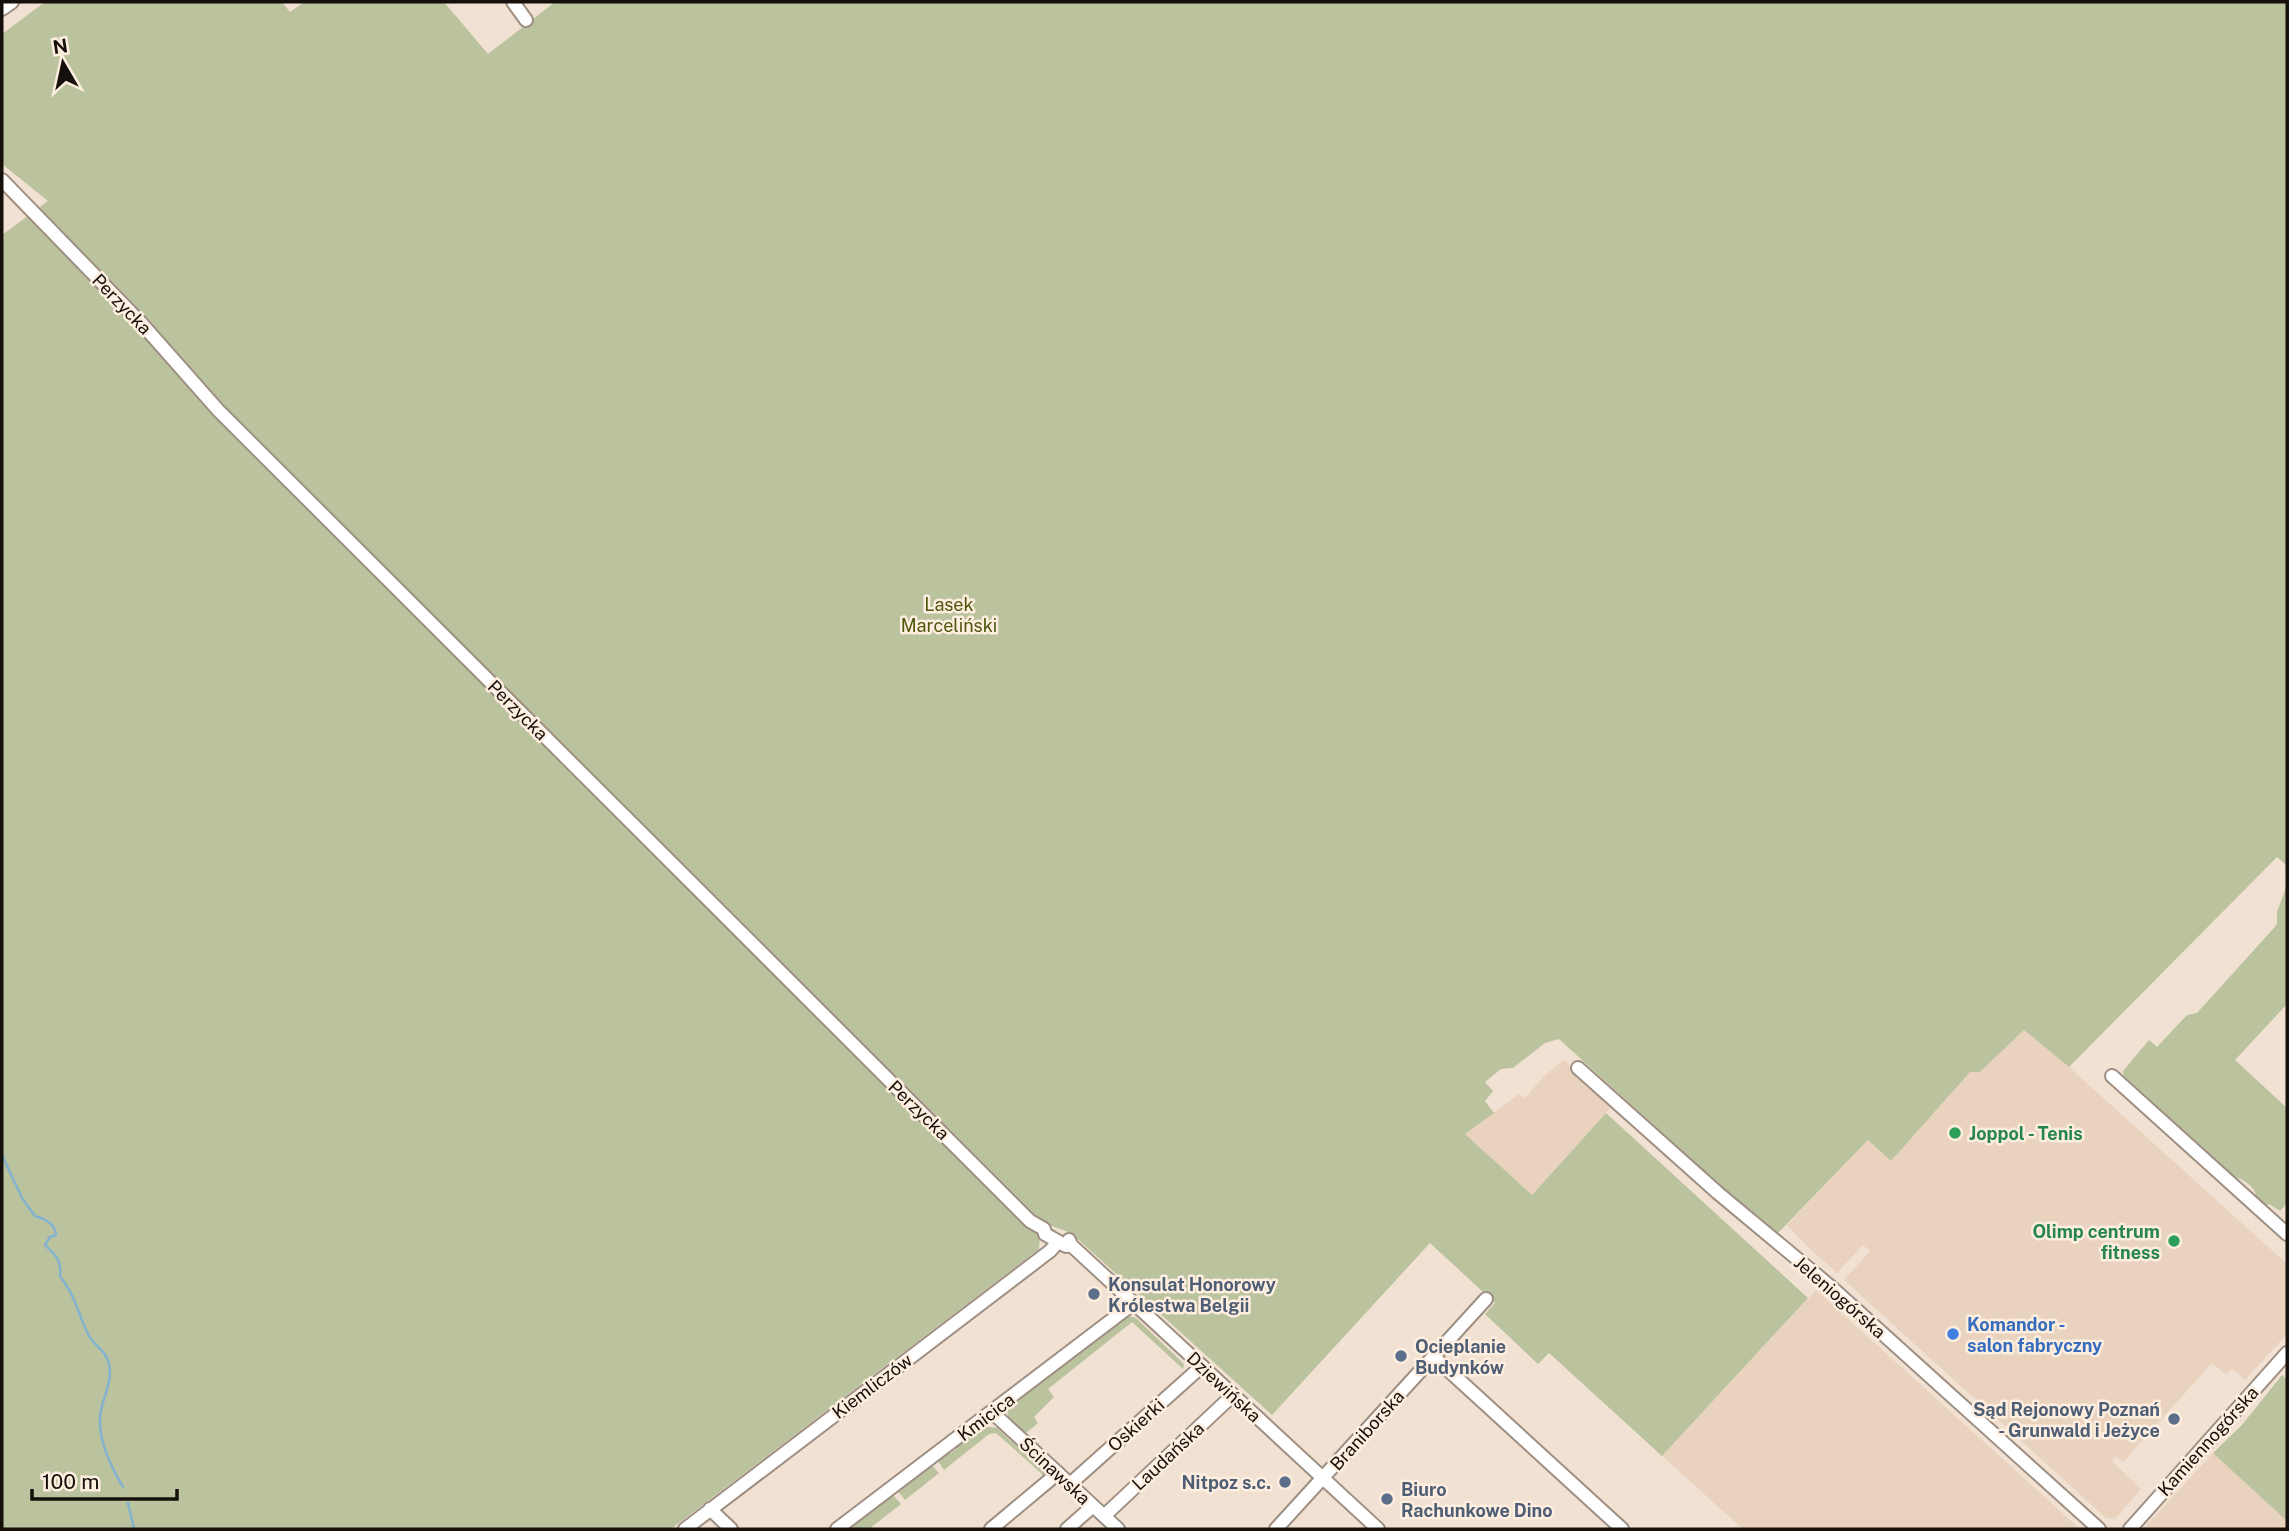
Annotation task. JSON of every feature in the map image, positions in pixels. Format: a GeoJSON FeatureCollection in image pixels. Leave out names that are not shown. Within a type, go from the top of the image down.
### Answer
{"type":"FeatureCollection","features":[{"type":"Feature","properties":{"kind":"street"},"geometry":{"type":"LineString","coordinates":[[2,9],[12,2]]}},
{"type":"Feature","properties":{"kind":"street"},"geometry":{"type":"LineString","coordinates":[[513,2],[526,20]]}},
{"type":"Feature","properties":{"kind":"street","name":"Perzycka"},"geometry":{"type":"LineString","coordinates":[[2,180],[142,324],[218,410],[849,1042],[1030,1221],[1044,1229]]}},
{"type":"Feature","properties":{"kind":"street","name":"Jeleniogórska"},"geometry":{"type":"LineString","coordinates":[[1578,1068],[1718,1193],[1831,1287],[2099,1529]]}},
{"type":"Feature","properties":{"kind":"street"},"geometry":{"type":"LineString","coordinates":[[2112,1076],[2287,1234]]}},
{"type":"Feature","properties":{"kind":"street","name":"Dziewińska"},"geometry":{"type":"LineString","coordinates":[[1044,1229],[1045,1234],[1065,1243],[1135,1303],[1378,1529]]}},
{"type":"Feature","properties":{"kind":"street","name":"Kiemliczów"},"geometry":{"type":"LineString","coordinates":[[685,1529],[1041,1258],[1065,1243]]}},
{"type":"Feature","properties":{"kind":"street","name":"Braniborska"},"geometry":{"type":"LineString","coordinates":[[1276,1529],[1486,1299]]}},
{"type":"Feature","properties":{"kind":"street","name":"Kmicica"},"geometry":{"type":"LineString","coordinates":[[837,1529],[1135,1303]]}},
{"type":"Feature","properties":{"kind":"street","name":"Kamiennogórska"},"geometry":{"type":"LineString","coordinates":[[2130,1529],[2287,1353]]}},
{"type":"Feature","properties":{"kind":"street"},"geometry":{"type":"LineString","coordinates":[[1434,1357],[1622,1529]]}},
{"type":"Feature","properties":{"kind":"street","name":"Oskierki"},"geometry":{"type":"LineString","coordinates":[[1070,1484],[1202,1366]]}},
{"type":"Feature","properties":{"kind":"street","name":"Laudańska"},"geometry":{"type":"LineString","coordinates":[[1104,1516],[1233,1395]]}},
{"type":"Feature","properties":{"kind":"street","name":"Ścinawska"},"geometry":{"type":"LineString","coordinates":[[992,1412],[1118,1529]]}},
{"type":"Feature","properties":{"kind":"street"},"geometry":{"type":"LineString","coordinates":[[991,1529],[1058,1473]]}},
{"type":"Feature","properties":{"kind":"street"},"geometry":{"type":"LineString","coordinates":[[1067,1529],[1093,1506]]}},
{"type":"Feature","properties":{"kind":"street"},"geometry":{"type":"LineString","coordinates":[[710,1510],[731,1529]]}},
{"type":"Feature","properties":{"kind":"shaded area"},"geometry":{"type":"Polygon","coordinates":[[[2024,1030],[2069,1067],[2287,1264],[2287,1334],[2245,1380],[2232,1369],[2226,1375],[2212,1363],[2123,1462],[2116,1456],[2112,1461],[2141,1489],[2115,1519],[2106,1518],[1844,1280],[1870,1251],[1863,1245],[1837,1273],[1787,1225],[1868,1140],[1891,1161],[1970,1072],[1980,1072],[2024,1030]]]}},
{"type":"Feature","properties":{"kind":"shaded area"},"geometry":{"type":"Polygon","coordinates":[[[1564,1060],[1578,1073],[1580,1080],[1589,1089],[1597,1090],[1613,1105],[1532,1195],[1465,1134],[1519,1094],[1525,1098],[1544,1076],[1564,1060]]]}},
{"type":"Feature","properties":{"kind":"shaded area"},"geometry":{"type":"Polygon","coordinates":[[[1816,1290],[2080,1529],[1743,1529],[1662,1456],[1816,1290]]]}},
{"type":"Feature","properties":{"kind":"shaded area"},"geometry":{"type":"Polygon","coordinates":[[[2213,1453],[2287,1520],[2287,1529],[2143,1529],[2213,1453]]]}},
{"type":"Feature","properties":{"kind":"green space","name":"Lasek Marceliński"},"geometry":{"type":"Polygon","coordinates":[[[45,2],[282,2],[290,12],[304,2],[444,2],[488,54],[555,2],[2287,2],[2287,866],[2277,857],[2069,1067],[2024,1030],[1980,1072],[1970,1072],[1891,1161],[1868,1140],[1775,1236],[1559,1039],[1545,1043],[1513,1068],[1501,1069],[1485,1082],[1493,1091],[1485,1101],[1494,1113],[1465,1134],[1532,1195],[1606,1113],[1808,1298],[1662,1456],[1549,1353],[1538,1364],[1485,1314],[1495,1303],[1430,1243],[1272,1415],[1071,1233],[1052,1226],[1040,1237],[1039,1249],[671,1529],[2,1529],[2,235],[48,201],[2,164],[2,34],[45,2]]]}},
{"type":"Feature","properties":{"kind":"green space"},"geometry":{"type":"Polygon","coordinates":[[[2287,885],[2287,1004],[2235,1060],[2287,1108],[2287,1203],[2280,1211],[2269,1204],[2267,1206],[2256,1196],[2251,1186],[2235,1177],[2124,1076],[2123,1071],[2149,1040],[2157,1047],[2187,1015],[2197,1013],[2273,929],[2277,924],[2277,912],[2287,885]]]}},
{"type":"Feature","properties":{"kind":"green space"},"geometry":{"type":"Polygon","coordinates":[[[1126,1315],[1136,1318],[1184,1364],[1183,1369],[1132,1322],[1048,1389],[1054,1397],[1034,1417],[1038,1423],[1026,1433],[1008,1417],[1007,1406],[1126,1315]]]}},
{"type":"Feature","properties":{"kind":"green space"},"geometry":{"type":"Polygon","coordinates":[[[2282,1375],[2287,1380],[2287,1521],[2213,1453],[2242,1425],[2282,1375]]]}},
{"type":"Feature","properties":{"kind":"green space"},"geometry":{"type":"Polygon","coordinates":[[[983,1426],[997,1428],[1046,1474],[1042,1478],[1042,1474],[996,1433],[989,1434],[944,1470],[937,1460],[948,1451],[951,1453],[956,1446],[983,1426]]]}},
{"type":"Feature","properties":{"kind":"green space"},"geometry":{"type":"Polygon","coordinates":[[[931,1464],[939,1473],[905,1500],[897,1490],[931,1464]]]}},
{"type":"Feature","properties":{"kind":"green space"},"geometry":{"type":"Polygon","coordinates":[[[892,1494],[901,1504],[869,1529],[844,1529],[892,1494]]]}},
{"type":"Feature","properties":{"kind":"waterway"},"geometry":{"type":"LineString","coordinates":[[2,1155],[22,1198],[35,1216],[54,1227],[56,1235],[50,1237],[45,1245],[59,1261],[60,1276],[73,1298],[88,1334],[109,1364],[110,1378],[100,1416],[101,1434],[106,1453],[123,1487]]}},
{"type":"Feature","properties":{"kind":"waterway"},"geometry":{"type":"LineString","coordinates":[[128,1503],[134,1529]]}},
{"type":"Feature","properties":{"kind":"place","name":"Joppol - Tenis"},"geometry":{"type":"Point","coordinates":[1955,1133]}},
{"type":"Feature","properties":{"kind":"place","name":"Olimp centrum fitness"},"geometry":{"type":"Point","coordinates":[2174,1241]}},
{"type":"Feature","properties":{"kind":"place","name":"Konsulat Honorowy Królestwa Belgii"},"geometry":{"type":"Point","coordinates":[1094,1294]}},
{"type":"Feature","properties":{"kind":"place","name":"Komandor - salon fabryczny"},"geometry":{"type":"Point","coordinates":[1953,1334]}},
{"type":"Feature","properties":{"kind":"place","name":"Ocieplanie Budynków"},"geometry":{"type":"Point","coordinates":[1401,1356]}},
{"type":"Feature","properties":{"kind":"place","name":"Sąd Rejonowy Poznań - Grunwald i Jeżyce"},"geometry":{"type":"Point","coordinates":[2174,1419]}},
{"type":"Feature","properties":{"kind":"place","name":"Nitpoz s.c."},"geometry":{"type":"Point","coordinates":[1285,1482]}},
{"type":"Feature","properties":{"kind":"place","name":"Biuro Rachunkowe Dino"},"geometry":{"type":"Point","coordinates":[1387,1499]}}]}
